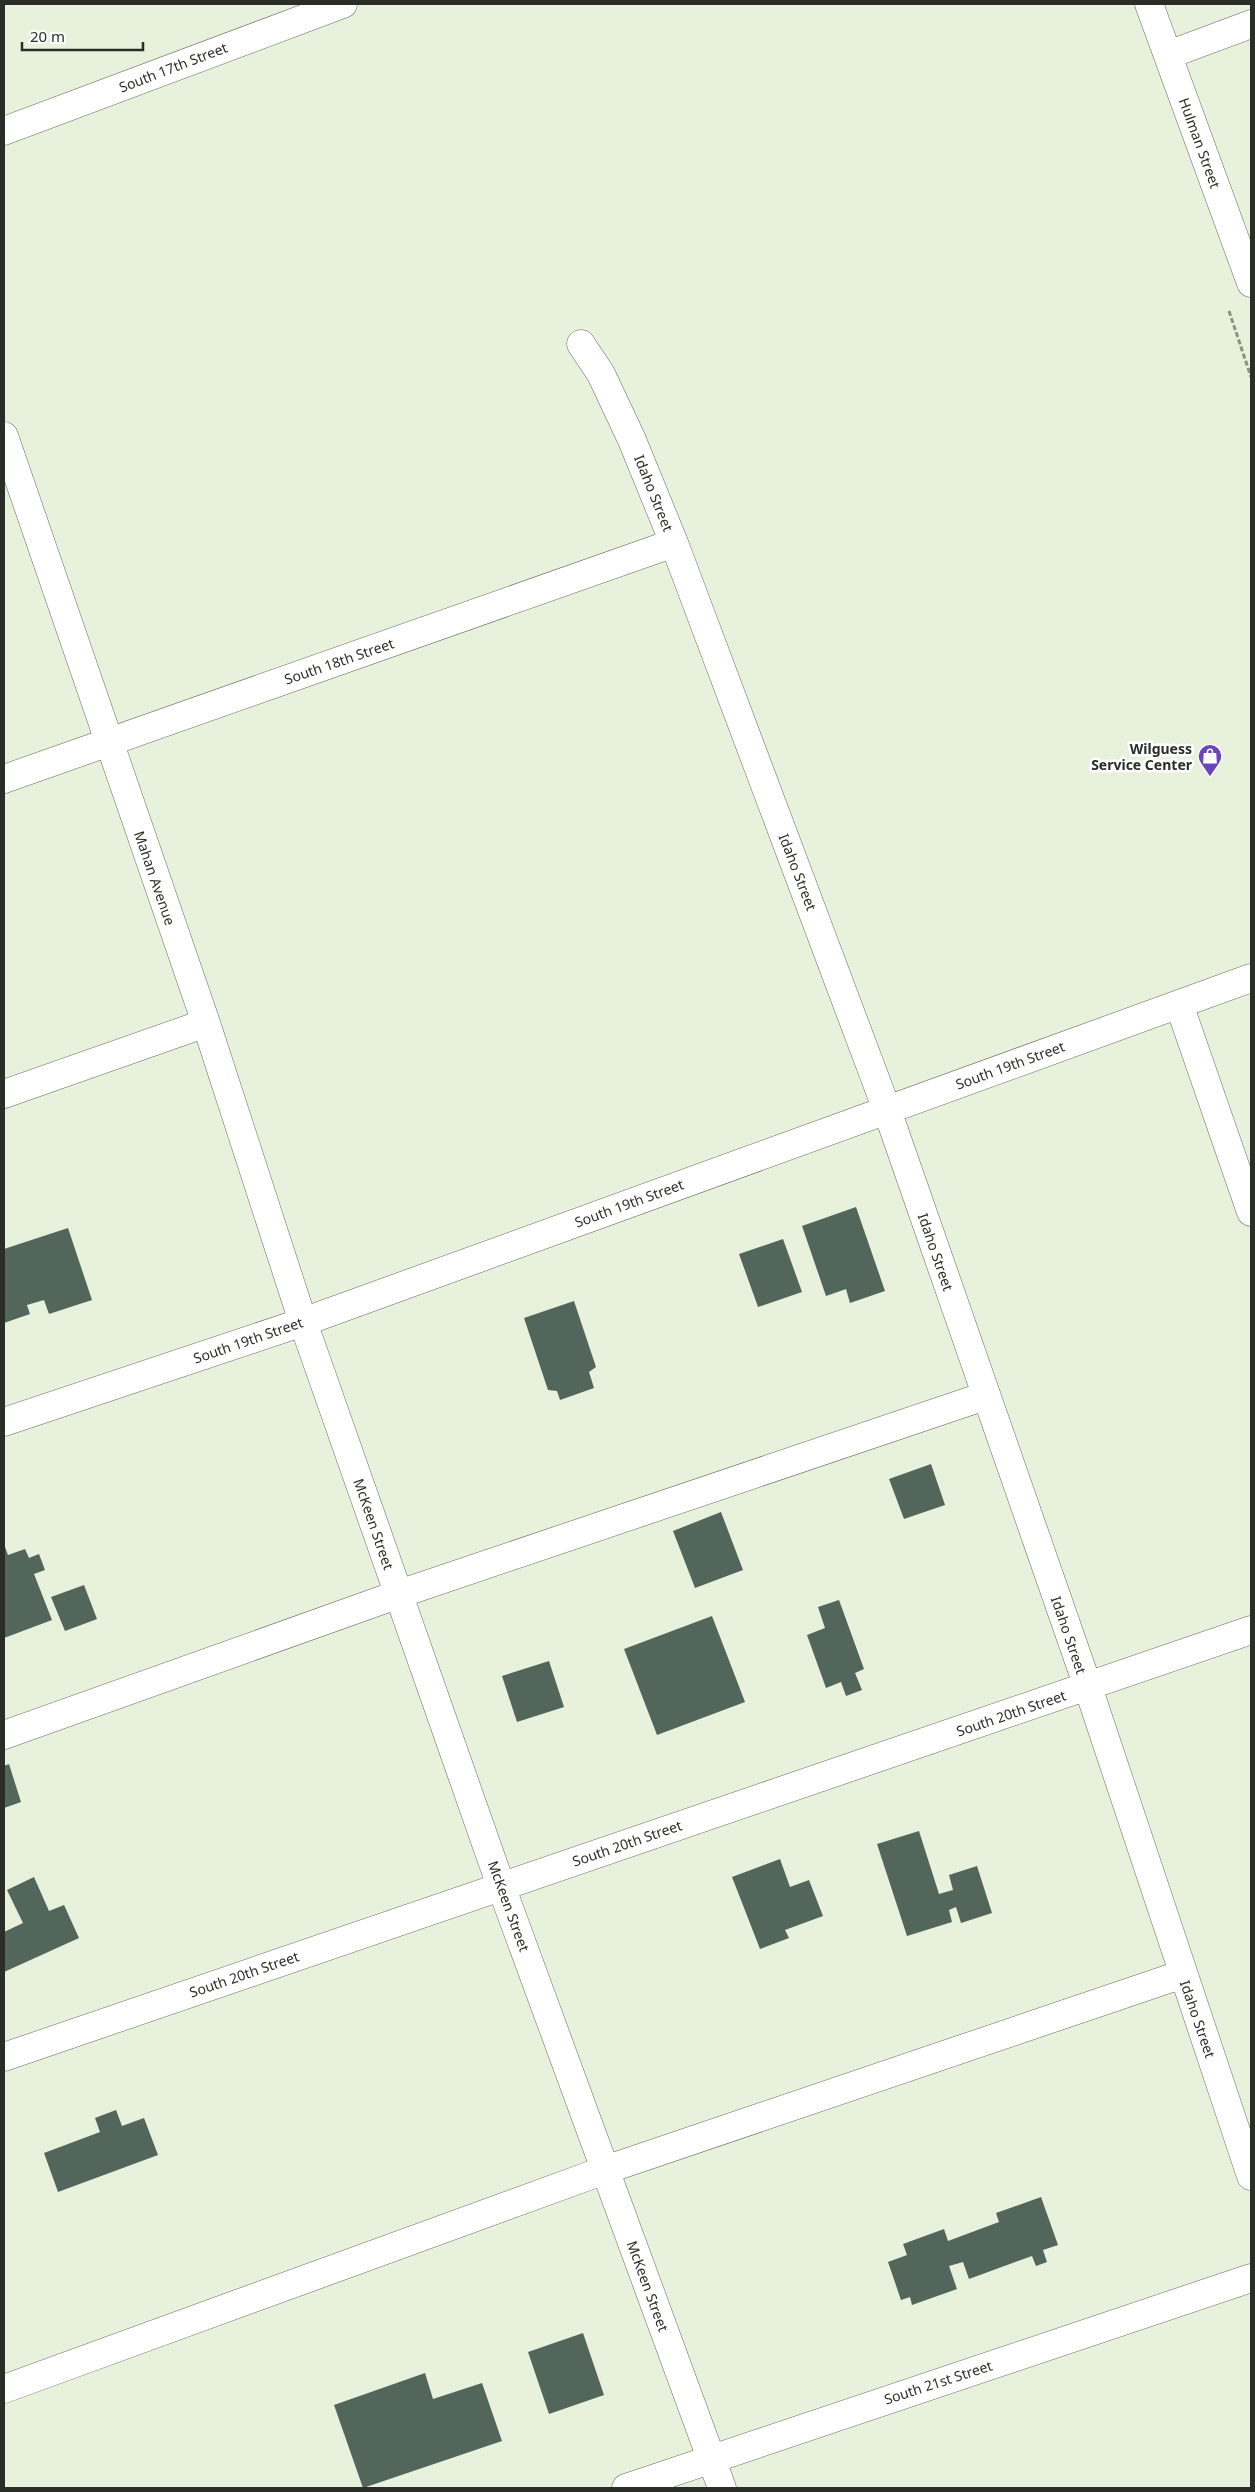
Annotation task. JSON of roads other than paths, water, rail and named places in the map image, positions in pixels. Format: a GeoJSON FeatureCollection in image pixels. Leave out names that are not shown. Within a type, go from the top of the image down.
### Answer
{"type":"FeatureCollection","features":[{"type":"Feature","properties":{"kind":"street","name":"South 17th Street"},"geometry":{"type":"LineString","coordinates":[[4,131],[343,4]]}},
{"type":"Feature","properties":{"kind":"street","name":"Hulman Street"},"geometry":{"type":"LineString","coordinates":[[1149,4],[1251,283]]}},
{"type":"Feature","properties":{"kind":"street"},"geometry":{"type":"LineString","coordinates":[[1168,55],[1251,24]]}},
{"type":"Feature","properties":{"kind":"street","name":"Idaho Street"},"geometry":{"type":"LineString","coordinates":[[580,344],[601,374],[632,440],[674,543],[887,1110],[985,1396],[1088,1687],[1251,2176]]}},
{"type":"Feature","properties":{"kind":"street","name":"Mahan Avenue"},"geometry":{"type":"LineString","coordinates":[[4,436],[206,1023],[303,1322]]}},
{"type":"Feature","properties":{"kind":"street","name":"South 18th Street"},"geometry":{"type":"LineString","coordinates":[[4,779],[674,543]]}},
{"type":"Feature","properties":{"kind":"street","name":"South 19th Street"},"geometry":{"type":"LineString","coordinates":[[4,1422],[303,1322],[1251,978]]}},
{"type":"Feature","properties":{"kind":"street"},"geometry":{"type":"LineString","coordinates":[[1179,1004],[1251,1212]]}},
{"type":"Feature","properties":{"kind":"street"},"geometry":{"type":"LineString","coordinates":[[4,1094],[206,1023]]}},
{"type":"Feature","properties":{"kind":"street","name":"McKeen Street"},"geometry":{"type":"LineString","coordinates":[[303,1322],[501,1886],[722,2488]]}},
{"type":"Feature","properties":{"kind":"street"},"geometry":{"type":"LineString","coordinates":[[4,1735],[399,1594],[985,1396]]}},
{"type":"Feature","properties":{"kind":"street","name":"South 20th Street"},"geometry":{"type":"LineString","coordinates":[[4,2056],[1251,1630]]}},
{"type":"Feature","properties":{"kind":"street"},"geometry":{"type":"LineString","coordinates":[[4,2389],[606,2170],[1184,1974]]}},
{"type":"Feature","properties":{"kind":"street","name":"South 21st Street"},"geometry":{"type":"LineString","coordinates":[[626,2488],[1251,2278]]}},
{"type":"Feature","properties":{"kind":"place","name":"Wilguess Service Center"},"geometry":{"type":"Point","coordinates":[1210,777]}}]}
